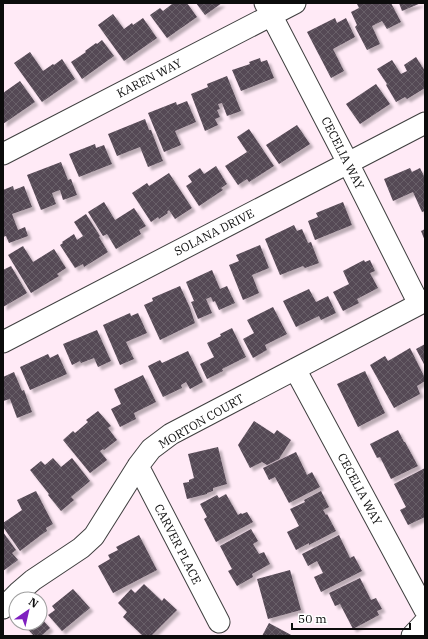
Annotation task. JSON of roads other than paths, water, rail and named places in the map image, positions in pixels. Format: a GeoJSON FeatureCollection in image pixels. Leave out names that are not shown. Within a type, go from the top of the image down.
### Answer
{"type":"FeatureCollection","features":[{"type":"Feature","properties":{"kind":"street","name":"KAREN WAY"},"geometry":{"type":"LineString","coordinates":[[3,154],[268,9],[295,3]]}},
{"type":"Feature","properties":{"kind":"street","name":"CECELIA WAY"},"geometry":{"type":"LineString","coordinates":[[268,9],[422,302]]}},
{"type":"Feature","properties":{"kind":"street","name":"SOLANA DRIVE"},"geometry":{"type":"LineString","coordinates":[[3,342],[425,123]]}},
{"type":"Feature","properties":{"kind":"street","name":"MORTON COURT"},"geometry":{"type":"LineString","coordinates":[[3,608],[33,580],[88,543],[94,536],[138,466],[151,449],[171,434],[422,302]]}},
{"type":"Feature","properties":{"kind":"street","name":"CECELIA WAY"},"geometry":{"type":"LineString","coordinates":[[295,369],[425,610]]}},
{"type":"Feature","properties":{"kind":"street","name":"CARVER PLACE"},"geometry":{"type":"LineString","coordinates":[[138,466],[219,622]]}},
{"type":"Feature","properties":{"kind":"street"},"geometry":{"type":"LineString","coordinates":[[412,636],[425,622]]}}]}
